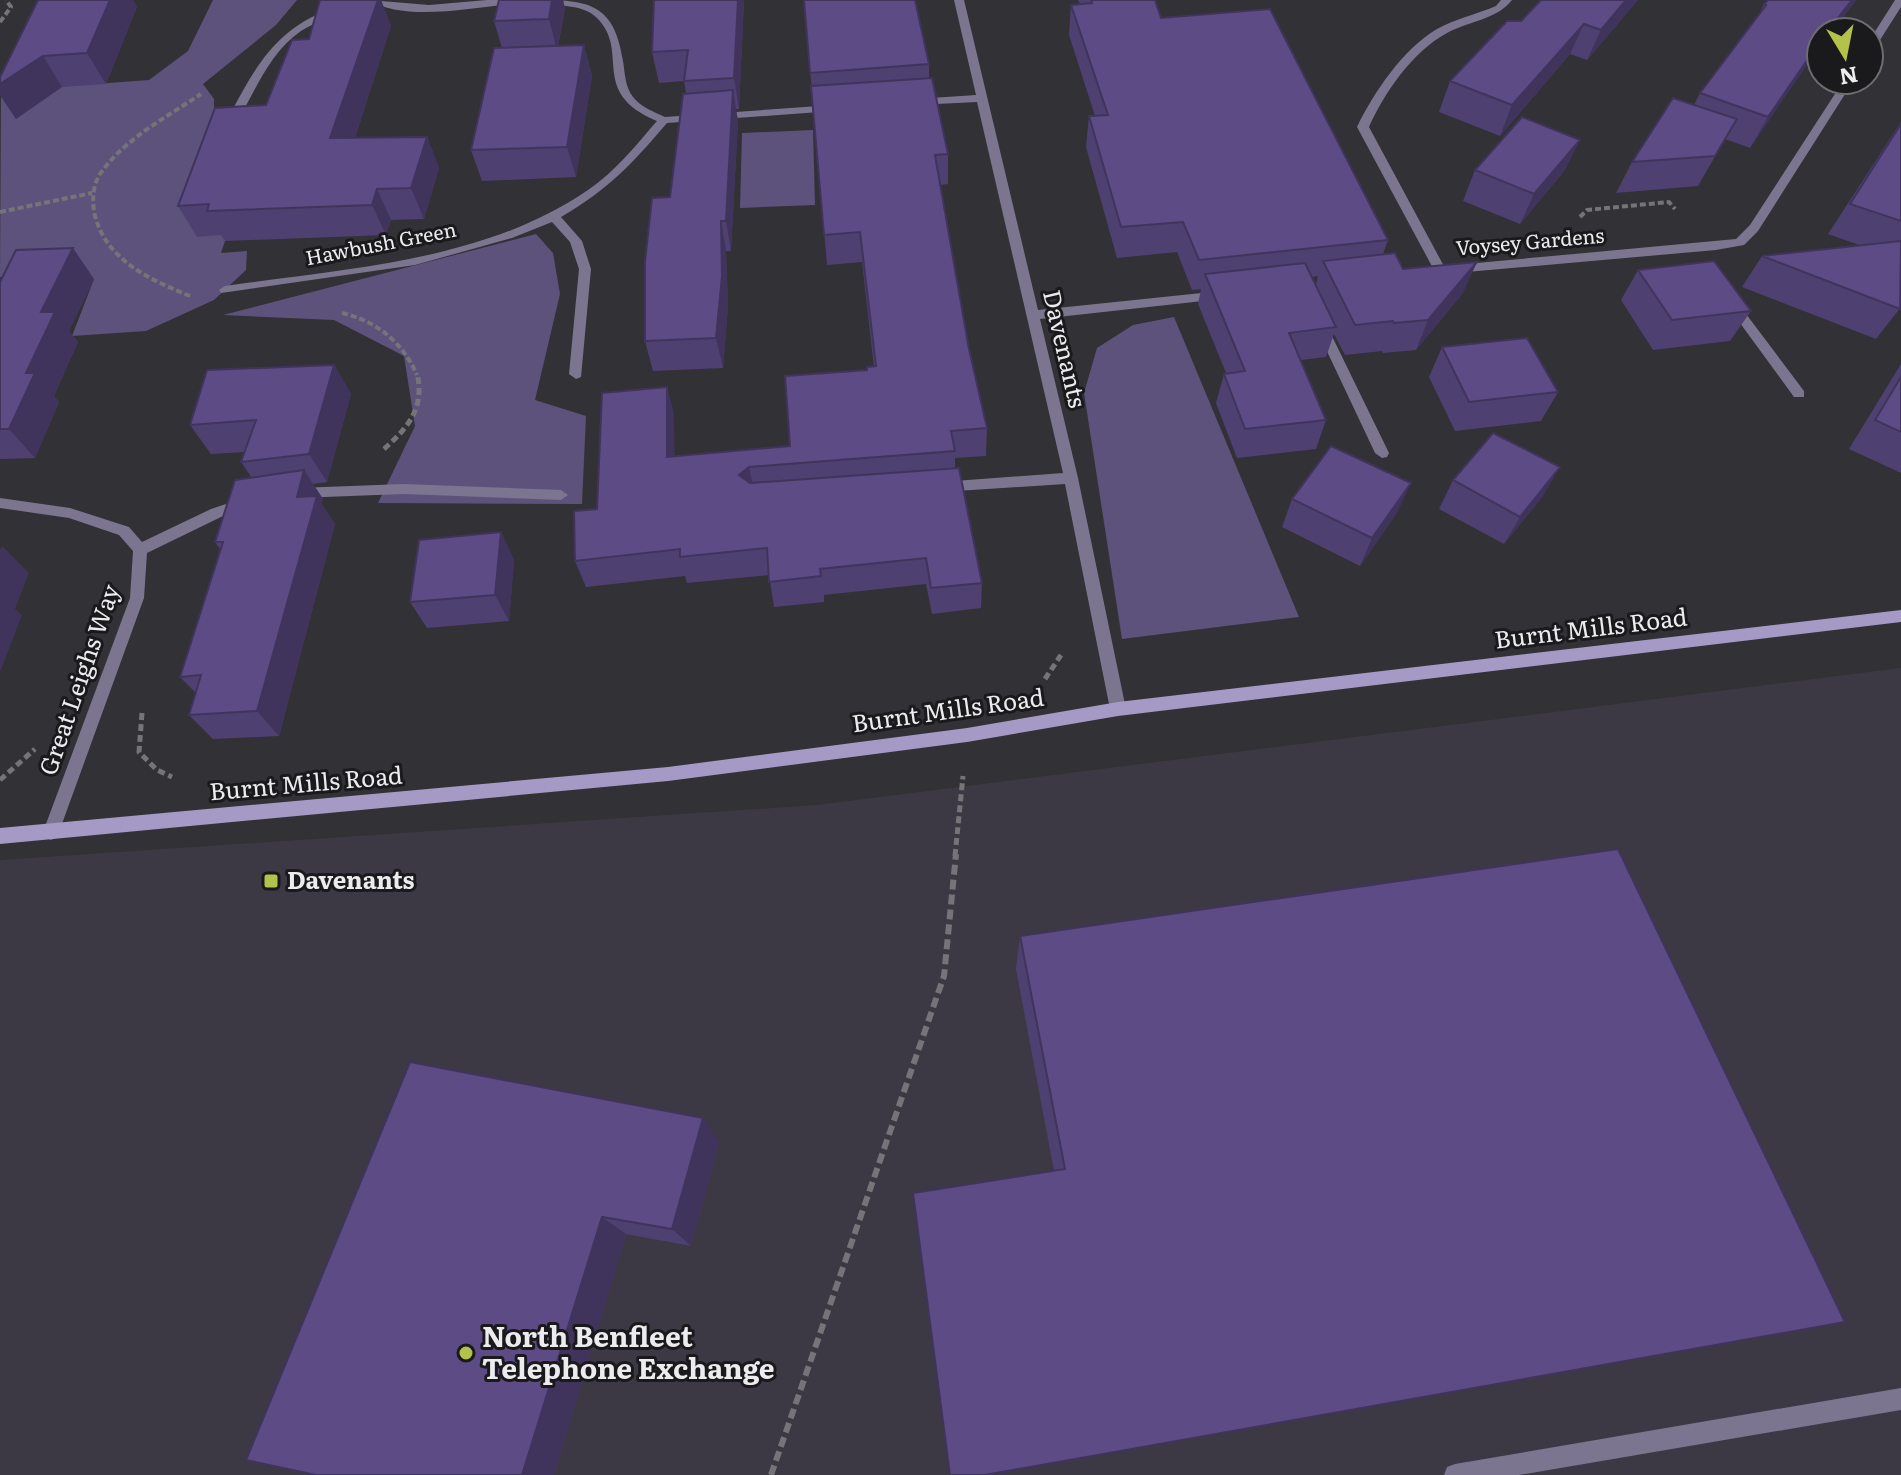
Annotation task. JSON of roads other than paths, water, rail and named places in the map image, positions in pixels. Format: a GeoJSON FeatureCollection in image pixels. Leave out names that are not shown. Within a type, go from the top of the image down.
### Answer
{"type":"FeatureCollection","features":[{"type":"Feature","properties":{"kind":"street"},"geometry":{"type":"LineString","coordinates":[[359,5],[374,0],[397,7],[526,0]]}},
{"type":"Feature","properties":{"kind":"street"},"geometry":{"type":"LineString","coordinates":[[550,0],[581,6],[607,22],[614,36],[625,93],[642,111],[664,120],[839,108]]}},
{"type":"Feature","properties":{"kind":"street","name":"Davenants"},"geometry":{"type":"LineString","coordinates":[[959,0],[1071,478],[1118,709]]}},
{"type":"Feature","properties":{"kind":"street"},"geometry":{"type":"LineString","coordinates":[[1440,270],[1363,127],[1370,108],[1382,92],[1438,33],[1491,12],[1507,0]]}},
{"type":"Feature","properties":{"kind":"street"},"geometry":{"type":"LineString","coordinates":[[1885,24],[1900,0]]}},
{"type":"Feature","properties":{"kind":"street"},"geometry":{"type":"LineString","coordinates":[[233,120],[268,53],[300,25],[344,8]]}},
{"type":"Feature","properties":{"kind":"street","name":"Voysey Gardens"},"geometry":{"type":"LineString","coordinates":[[1424,272],[1697,254],[1740,242],[1754,228],[1839,96]]}},
{"type":"Feature","properties":{"kind":"street"},"geometry":{"type":"LineString","coordinates":[[903,103],[982,98]]}},
{"type":"Feature","properties":{"kind":"street","name":"Hawbush Green"},"geometry":{"type":"LineString","coordinates":[[225,290],[422,259],[515,233],[554,217],[592,194],[613,176],[664,120]]}},
{"type":"Feature","properties":{"kind":"street"},"geometry":{"type":"LineString","coordinates":[[554,217],[576,241],[585,269],[576,374]]}},
{"type":"Feature","properties":{"kind":"street"},"geometry":{"type":"LineString","coordinates":[[1033,315],[1242,293]]}},
{"type":"Feature","properties":{"kind":"street"},"geometry":{"type":"LineString","coordinates":[[1725,294],[1799,394]]}},
{"type":"Feature","properties":{"kind":"street"},"geometry":{"type":"LineString","coordinates":[[1316,314],[1382,453]]}},
{"type":"Feature","properties":{"kind":"street"},"geometry":{"type":"LineString","coordinates":[[930,488],[1071,478]]}},
{"type":"Feature","properties":{"kind":"street"},"geometry":{"type":"LineString","coordinates":[[281,496],[309,491],[403,489],[561,495]]}},
{"type":"Feature","properties":{"kind":"street"},"geometry":{"type":"LineString","coordinates":[[0,503],[70,513],[124,531],[140,550],[216,513],[255,500]]}},
{"type":"Feature","properties":{"kind":"street","name":"Great Leighs Way"},"geometry":{"type":"LineString","coordinates":[[51,832],[137,598],[140,550]]}},
{"type":"Feature","properties":{"kind":"street","name":"Burnt Mills Road"},"geometry":{"type":"LineString","coordinates":[[0,836],[668,774],[967,735],[1118,709],[1901,616]]}},
{"type":"Feature","properties":{"kind":"street"},"geometry":{"type":"LineString","coordinates":[[1455,1475],[1901,1399]]}},
{"type":"Feature","properties":{"kind":"place","name":"Davenants"},"geometry":{"type":"Point","coordinates":[271,881]}},
{"type":"Feature","properties":{"kind":"place","name":"North Benfleet Telephone Exchange"},"geometry":{"type":"Point","coordinates":[466,1353]}}]}
